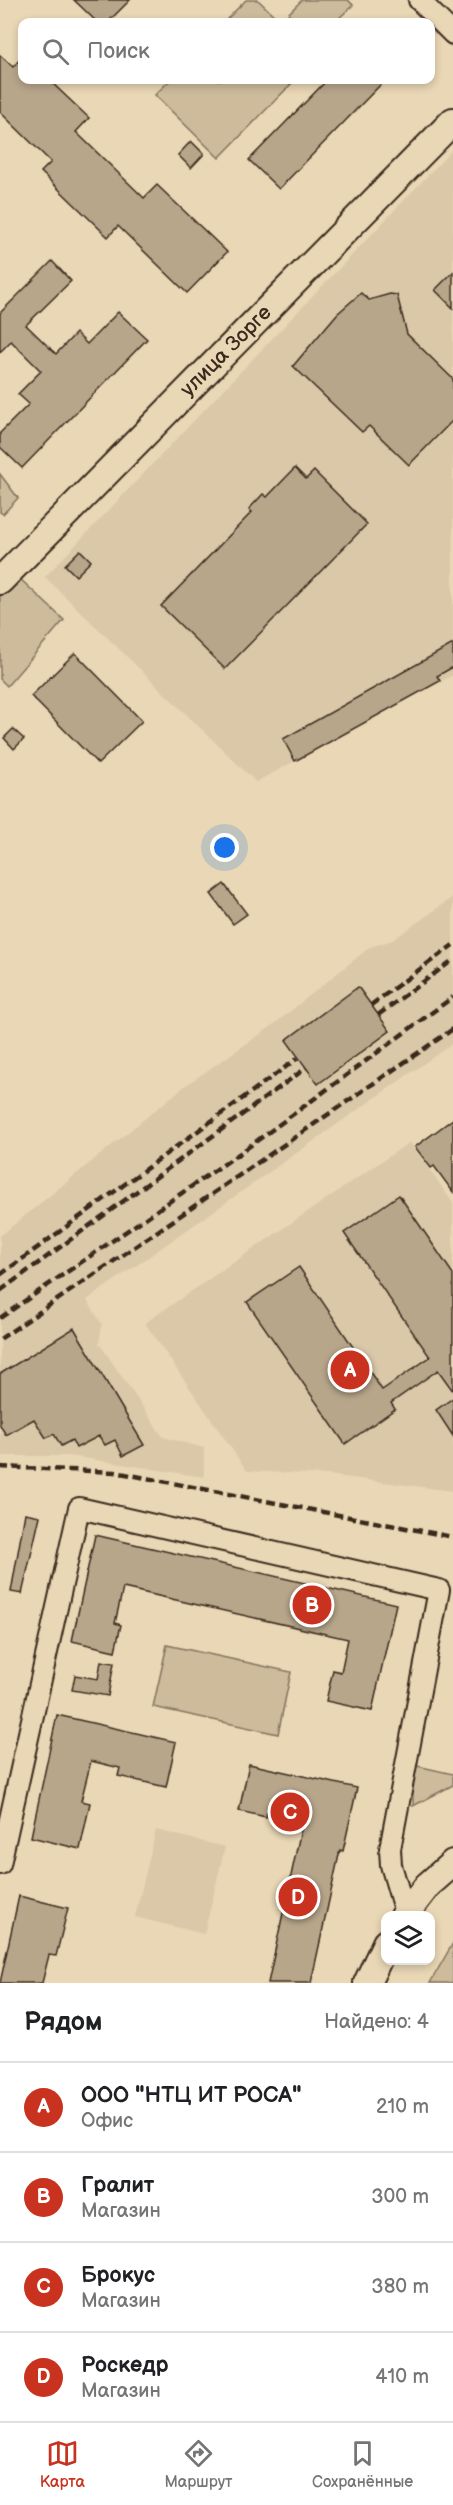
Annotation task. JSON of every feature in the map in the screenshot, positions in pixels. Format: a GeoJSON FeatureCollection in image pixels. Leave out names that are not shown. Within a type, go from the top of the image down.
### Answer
{"type":"FeatureCollection","features":[{"type":"Feature","properties":{"kind":"street"},"geometry":{"type":"LineString","coordinates":[[419,0],[453,34]]}},
{"type":"Feature","properties":{"kind":"street","name":"улица Зорге"},"geometry":{"type":"LineString","coordinates":[[0,581],[453,121]]}},
{"type":"Feature","properties":{"kind":"street"},"geometry":{"type":"LineString","coordinates":[[0,1864],[79,1508],[439,1590],[390,1849],[391,1865],[403,1911]]}},
{"type":"Feature","properties":{"kind":"street"},"geometry":{"type":"LineString","coordinates":[[406,1911],[428,1885],[453,1863]]}},
{"type":"Feature","properties":{"kind":"street"},"geometry":{"type":"LineString","coordinates":[[367,1983],[381,1954]]}},
{"type":"Feature","properties":{"kind":"shaded area"},"geometry":{"type":"Polygon","coordinates":[[[246,0],[258,0],[277,18],[228,18],[246,0]]]}},
{"type":"Feature","properties":{"kind":"shaded area"},"geometry":{"type":"Polygon","coordinates":[[[302,0],[348,0],[353,5],[339,18],[292,18],[288,14],[302,0]]]}},
{"type":"Feature","properties":{"kind":"shaded area"},"geometry":{"type":"Polygon","coordinates":[[[166,84],[291,84],[219,158],[155,95],[166,84]]]}},
{"type":"Feature","properties":{"kind":"shaded area"},"geometry":{"type":"Polygon","coordinates":[[[453,149],[453,675],[256,782],[45,577],[453,149]]]}},
{"type":"Feature","properties":{"kind":"shaded area"},"geometry":{"type":"Polygon","coordinates":[[[0,474],[18,498],[3,514],[0,512],[0,474]]]}},
{"type":"Feature","properties":{"kind":"shaded area"},"geometry":{"type":"Polygon","coordinates":[[[18,577],[64,620],[7,686],[0,679],[0,596],[18,577]]]}},
{"type":"Feature","properties":{"kind":"shaded area"},"geometry":{"type":"Polygon","coordinates":[[[453,897],[453,1043],[87,1300],[102,1324],[99,1343],[163,1437],[204,1448],[204,1477],[71,1456],[0,1456],[0,1236],[185,1086],[272,1026],[370,947],[393,940],[453,897]]]}},
{"type":"Feature","properties":{"kind":"shaded area"},"geometry":{"type":"Polygon","coordinates":[[[410,1142],[453,1203],[453,1491],[328,1475],[247,1471],[145,1323],[410,1142]]]}},
{"type":"Feature","properties":{"kind":"shaded area"},"geometry":{"type":"Polygon","coordinates":[[[167,1645],[291,1672],[278,1734],[153,1707],[167,1645]]]}},
{"type":"Feature","properties":{"kind":"shaded area"},"geometry":{"type":"Polygon","coordinates":[[[413,1765],[453,1774],[453,1785],[413,1806],[413,1765]]]}},
{"type":"Feature","properties":{"kind":"shaded area"},"geometry":{"type":"Polygon","coordinates":[[[156,1830],[225,1847],[204,1934],[135,1917],[156,1830]]]}},
{"type":"Feature","properties":{"kind":"shaded area"},"geometry":{"type":"Polygon","coordinates":[[[453,1943],[453,1983],[430,1983],[453,1943]]]}},
{"type":"Feature","properties":{"kind":"building"},"geometry":{"type":"Polygon","coordinates":[[[74,0],[130,0],[112,18],[93,18],[74,0]]]}},
{"type":"Feature","properties":{"kind":"building"},"geometry":{"type":"Polygon","coordinates":[[[0,55],[13,67],[18,61],[18,84],[53,84],[89,118],[76,132],[144,198],[157,185],[227,252],[187,293],[118,226],[108,237],[41,172],[51,162],[0,112],[0,55]]]}},
{"type":"Feature","properties":{"kind":"building"},"geometry":{"type":"Polygon","coordinates":[[[323,84],[381,84],[279,189],[249,160],[323,84]]]}},
{"type":"Feature","properties":{"kind":"building"},"geometry":{"type":"Polygon","coordinates":[[[191,141],[204,154],[191,168],[178,155],[191,141]]]}},
{"type":"Feature","properties":{"kind":"building"},"geometry":{"type":"Polygon","coordinates":[[[52,261],[71,281],[26,325],[56,354],[76,333],[87,344],[118,312],[147,339],[22,468],[0,447],[0,433],[29,404],[18,394],[41,371],[11,341],[0,352],[0,313],[52,261]]]}},
{"type":"Feature","properties":{"kind":"building"},"geometry":{"type":"Polygon","coordinates":[[[453,272],[453,308],[435,290],[453,272]]]}},
{"type":"Feature","properties":{"kind":"building"},"geometry":{"type":"Polygon","coordinates":[[[361,293],[369,300],[390,294],[397,295],[407,334],[453,379],[453,420],[409,465],[369,426],[362,432],[293,366],[337,314],[361,293]]]}},
{"type":"Feature","properties":{"kind":"building"},"geometry":{"type":"Polygon","coordinates":[[[295,468],[306,479],[314,471],[367,524],[225,669],[161,606],[252,512],[249,509],[263,494],[267,497],[295,468]]]}},
{"type":"Feature","properties":{"kind":"building"},"geometry":{"type":"Polygon","coordinates":[[[80,550],[91,561],[76,576],[65,565],[80,550]]]}},
{"type":"Feature","properties":{"kind":"building"},"geometry":{"type":"Polygon","coordinates":[[[453,644],[453,667],[437,676],[440,681],[295,761],[283,739],[453,644]]]}},
{"type":"Feature","properties":{"kind":"building"},"geometry":{"type":"Polygon","coordinates":[[[75,653],[142,721],[98,764],[31,696],[75,653]]]}},
{"type":"Feature","properties":{"kind":"building"},"geometry":{"type":"Polygon","coordinates":[[[13,729],[24,739],[14,749],[4,738],[13,729]]]}},
{"type":"Feature","properties":{"kind":"building"},"geometry":{"type":"Polygon","coordinates":[[[224,884],[247,914],[233,924],[211,894],[224,884]]]}},
{"type":"Feature","properties":{"kind":"building"},"geometry":{"type":"Polygon","coordinates":[[[358,987],[390,1031],[318,1084],[286,1040],[358,987]]]}},
{"type":"Feature","properties":{"kind":"building"},"geometry":{"type":"Polygon","coordinates":[[[453,1119],[453,1192],[434,1166],[431,1168],[415,1147],[453,1119]]]}},
{"type":"Feature","properties":{"kind":"building"},"geometry":{"type":"Polygon","coordinates":[[[399,1195],[453,1274],[453,1391],[438,1370],[391,1403],[395,1409],[345,1444],[247,1302],[299,1267],[382,1390],[430,1357],[344,1233],[399,1195]]]}},
{"type":"Feature","properties":{"kind":"building"},"geometry":{"type":"Polygon","coordinates":[[[74,1328],[144,1445],[123,1456],[115,1440],[105,1445],[99,1436],[76,1448],[72,1440],[61,1446],[54,1434],[46,1438],[34,1419],[6,1435],[0,1425],[0,1374],[74,1328]]]}},
{"type":"Feature","properties":{"kind":"building"},"geometry":{"type":"Polygon","coordinates":[[[453,1398],[453,1436],[436,1410],[453,1398]]]}},
{"type":"Feature","properties":{"kind":"building"},"geometry":{"type":"Polygon","coordinates":[[[25,1513],[40,1516],[22,1594],[11,1592],[25,1513]]]}},
{"type":"Feature","properties":{"kind":"building"},"geometry":{"type":"Polygon","coordinates":[[[95,1535],[396,1604],[372,1711],[326,1701],[333,1670],[341,1672],[348,1639],[123,1588],[115,1623],[121,1625],[115,1651],[72,1641],[95,1535]]]}},
{"type":"Feature","properties":{"kind":"building"},"geometry":{"type":"Polygon","coordinates":[[[101,1661],[114,1663],[108,1696],[72,1690],[75,1675],[98,1679],[101,1661]]]}},
{"type":"Feature","properties":{"kind":"building"},"geometry":{"type":"Polygon","coordinates":[[[57,1715],[176,1742],[166,1787],[118,1776],[120,1768],[91,1761],[81,1801],[90,1803],[80,1849],[31,1837],[57,1715]]]}},
{"type":"Feature","properties":{"kind":"building"},"geometry":{"type":"Polygon","coordinates":[[[249,1764],[357,1788],[343,1851],[340,1850],[311,1983],[268,1983],[303,1820],[267,1812],[266,1817],[239,1811],[249,1764]]]}},
{"type":"Feature","properties":{"kind":"building"},"geometry":{"type":"Polygon","coordinates":[[[19,1896],[68,1908],[56,1956],[49,1955],[42,1983],[0,1983],[19,1896]]]}},
{"type":"Feature","properties":{"kind":"railway"},"geometry":{"type":"LineString","coordinates":[[371,1005],[453,945]]}},
{"type":"Feature","properties":{"kind":"railway"},"geometry":{"type":"LineString","coordinates":[[378,1015],[453,960]]}},
{"type":"Feature","properties":{"kind":"railway"},"geometry":{"type":"LineString","coordinates":[[0,1318],[243,1151],[453,997]]}},
{"type":"Feature","properties":{"kind":"railway"},"geometry":{"type":"LineString","coordinates":[[0,1339],[453,1029]]}},
{"type":"Feature","properties":{"kind":"railway"},"geometry":{"type":"LineString","coordinates":[[0,1275],[298,1058]]}},
{"type":"Feature","properties":{"kind":"railway"},"geometry":{"type":"LineString","coordinates":[[0,1291],[306,1068]]}},
{"type":"Feature","properties":{"kind":"railway"},"geometry":{"type":"LineString","coordinates":[[0,1467],[115,1472],[453,1537]]}},
{"type":"Feature","properties":{"kind":"place","name":"ООО \"НТЦ ИТ РОСА\""},"geometry":{"type":"Point","coordinates":[350,1370]}},
{"type":"Feature","properties":{"kind":"place","name":"Гралит"},"geometry":{"type":"Point","coordinates":[312,1605]}},
{"type":"Feature","properties":{"kind":"place","name":"Брокус"},"geometry":{"type":"Point","coordinates":[290,1812]}},
{"type":"Feature","properties":{"kind":"place","name":"Роскедр"},"geometry":{"type":"Point","coordinates":[298,1897]}}]}
